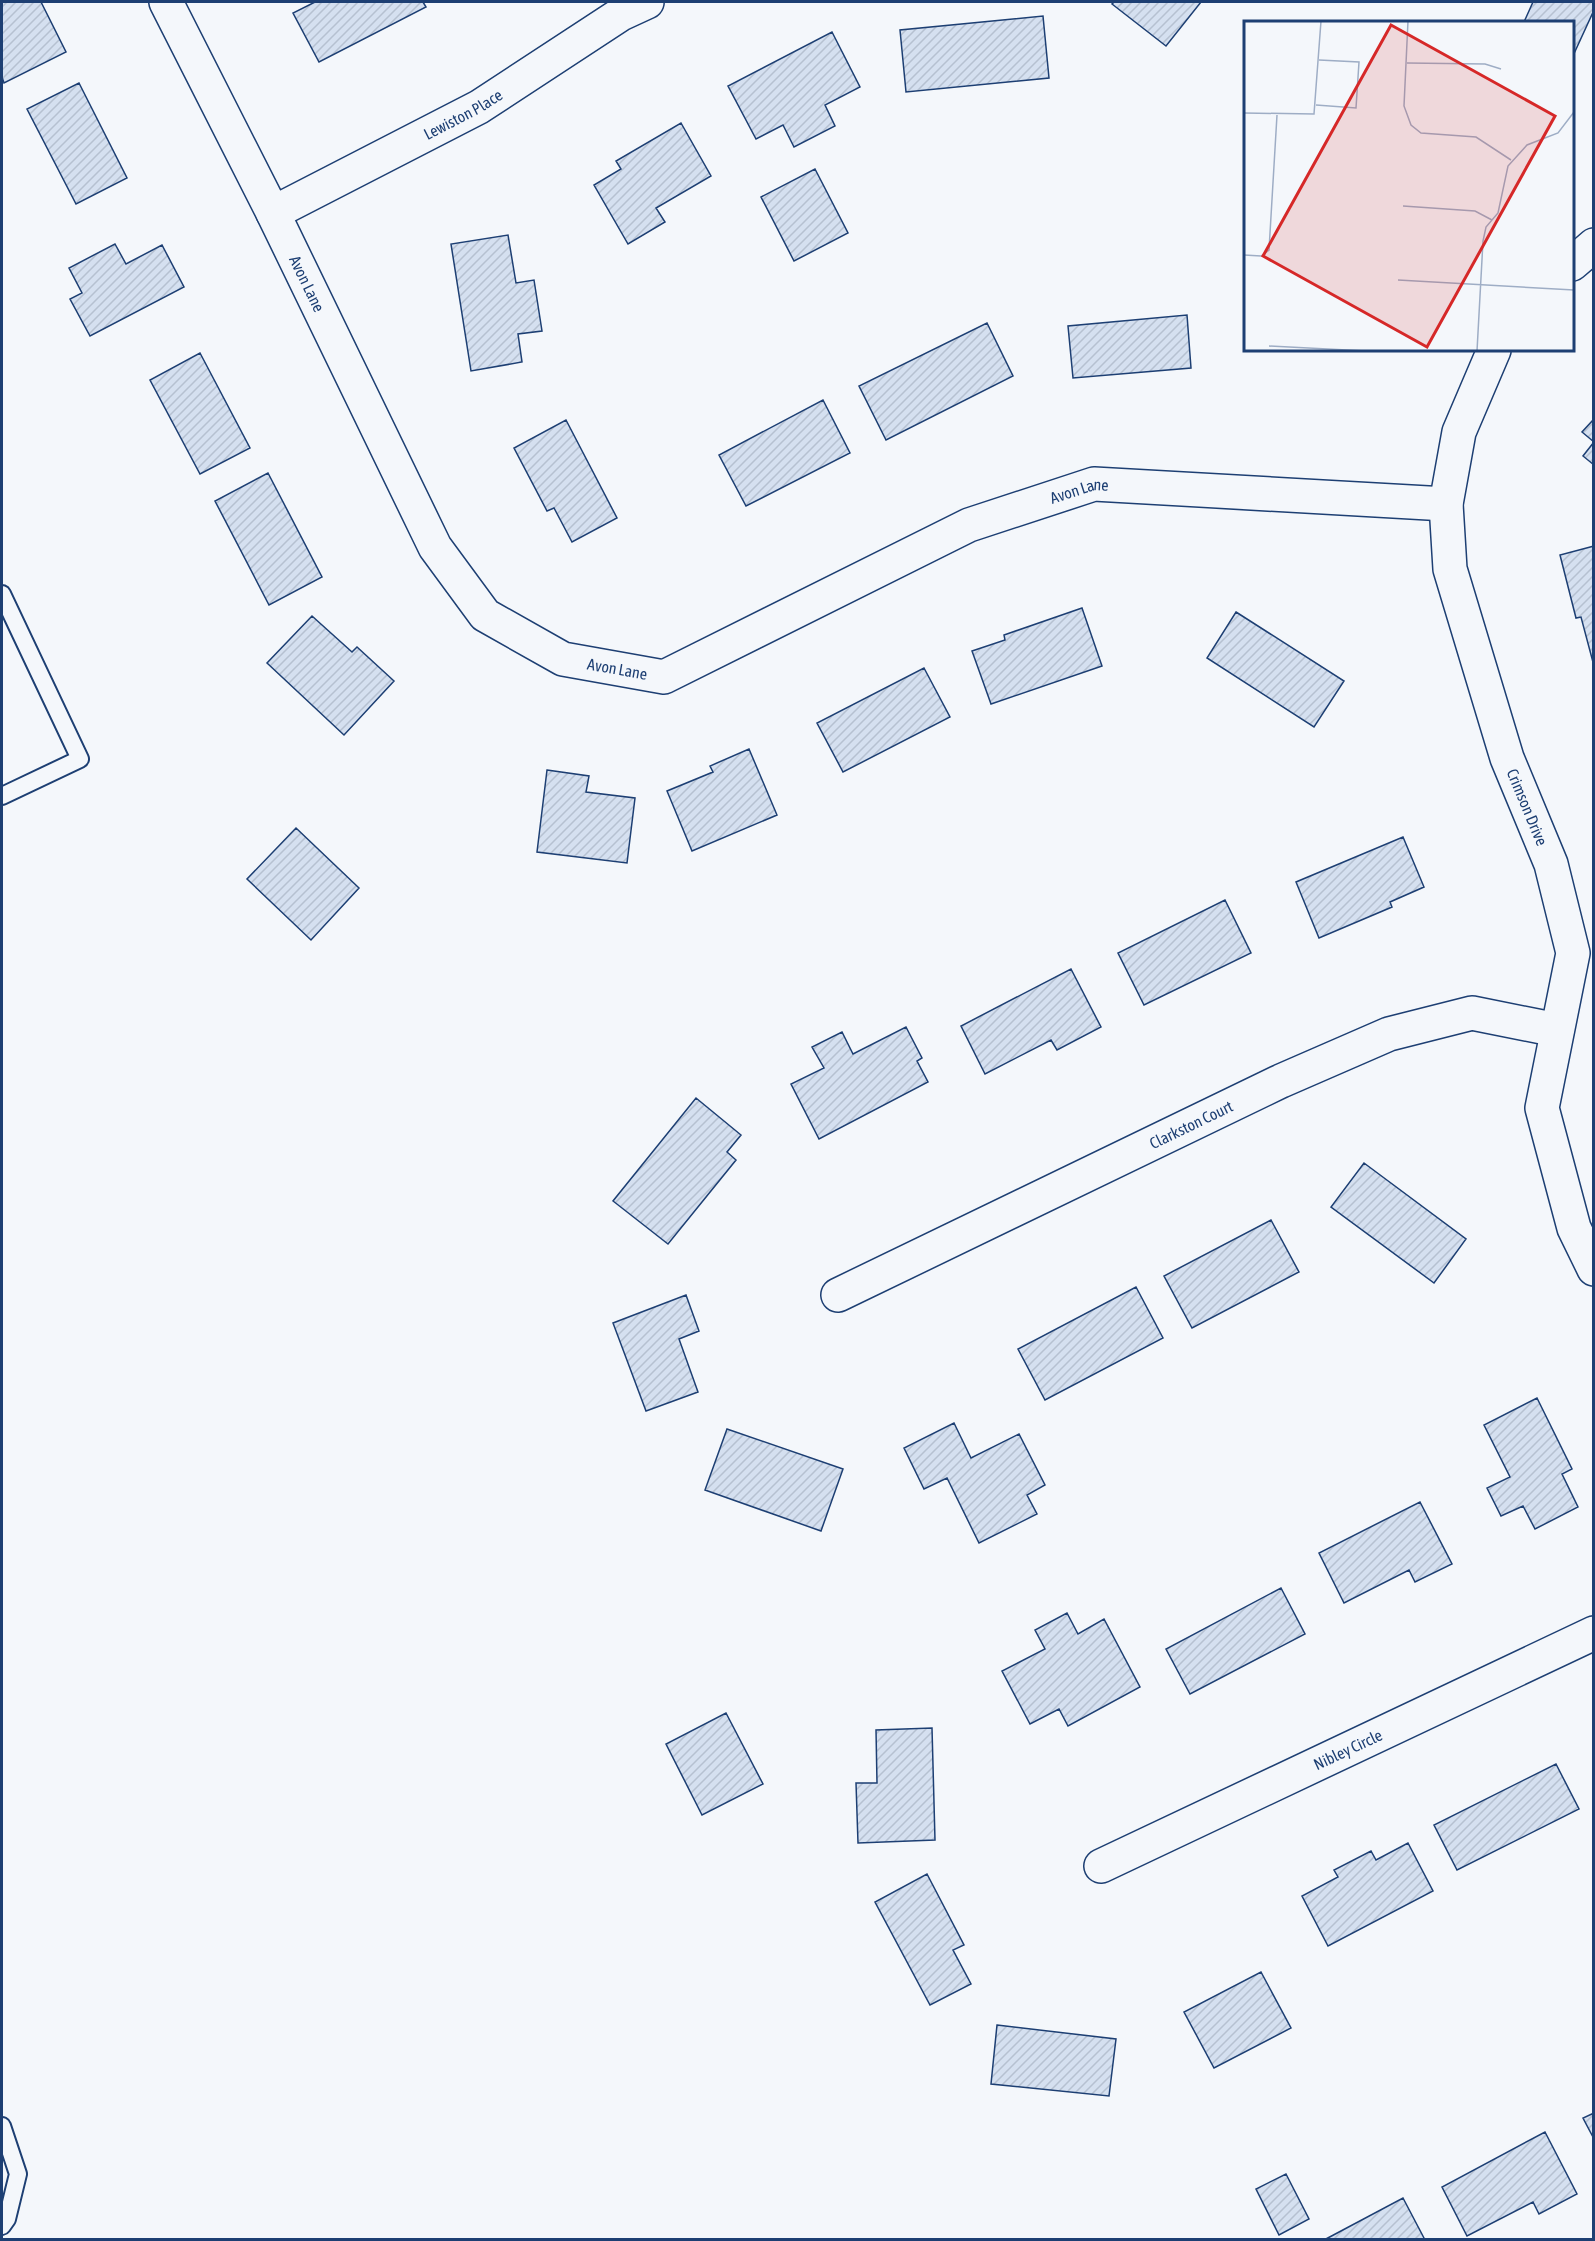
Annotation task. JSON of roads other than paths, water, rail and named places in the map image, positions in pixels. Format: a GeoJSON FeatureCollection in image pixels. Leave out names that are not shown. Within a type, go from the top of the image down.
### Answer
{"type":"FeatureCollection","features":[{"type":"Feature","properties":{"kind":"street","name":"Avon Lane"},"geometry":{"type":"LineString","coordinates":[[166,2],[273,213],[435,547],[485,615],[563,659],[664,677],[969,525],[1094,484],[1446,504]]}},
{"type":"Feature","properties":{"kind":"street","name":"Lewiston Place"},"geometry":{"type":"LineString","coordinates":[[273,213],[479,107],[621,14],[646,2]]}},
{"type":"Feature","properties":{"kind":"street"},"geometry":{"type":"LineString","coordinates":[[1574,262],[1593,245]]}},
{"type":"Feature","properties":{"kind":"street","name":"Crimson Drive"},"geometry":{"type":"LineString","coordinates":[[1494,351],[1459,432],[1446,504],[1450,569],[1507,758],[1551,864],[1572,953],[1542,1108],[1574,1228],[1593,1269]]}},
{"type":"Feature","properties":{"kind":"street","name":"Clarkston Court"},"geometry":{"type":"LineString","coordinates":[[838,1295],[1281,1081],[1389,1034],[1472,1013],[1557,1030]]}},
{"type":"Feature","properties":{"kind":"street","name":"Nibley Circle"},"geometry":{"type":"LineString","coordinates":[[1101,1866],[1593,1633]]}},
{"type":"Feature","properties":{"kind":"lane"},"geometry":{"type":"LineString","coordinates":[[2,594],[80,759],[2,796]]}},
{"type":"Feature","properties":{"kind":"lane"},"geometry":{"type":"LineString","coordinates":[[2,2126],[18,2174],[7,2219],[2,2226]]}}]}
